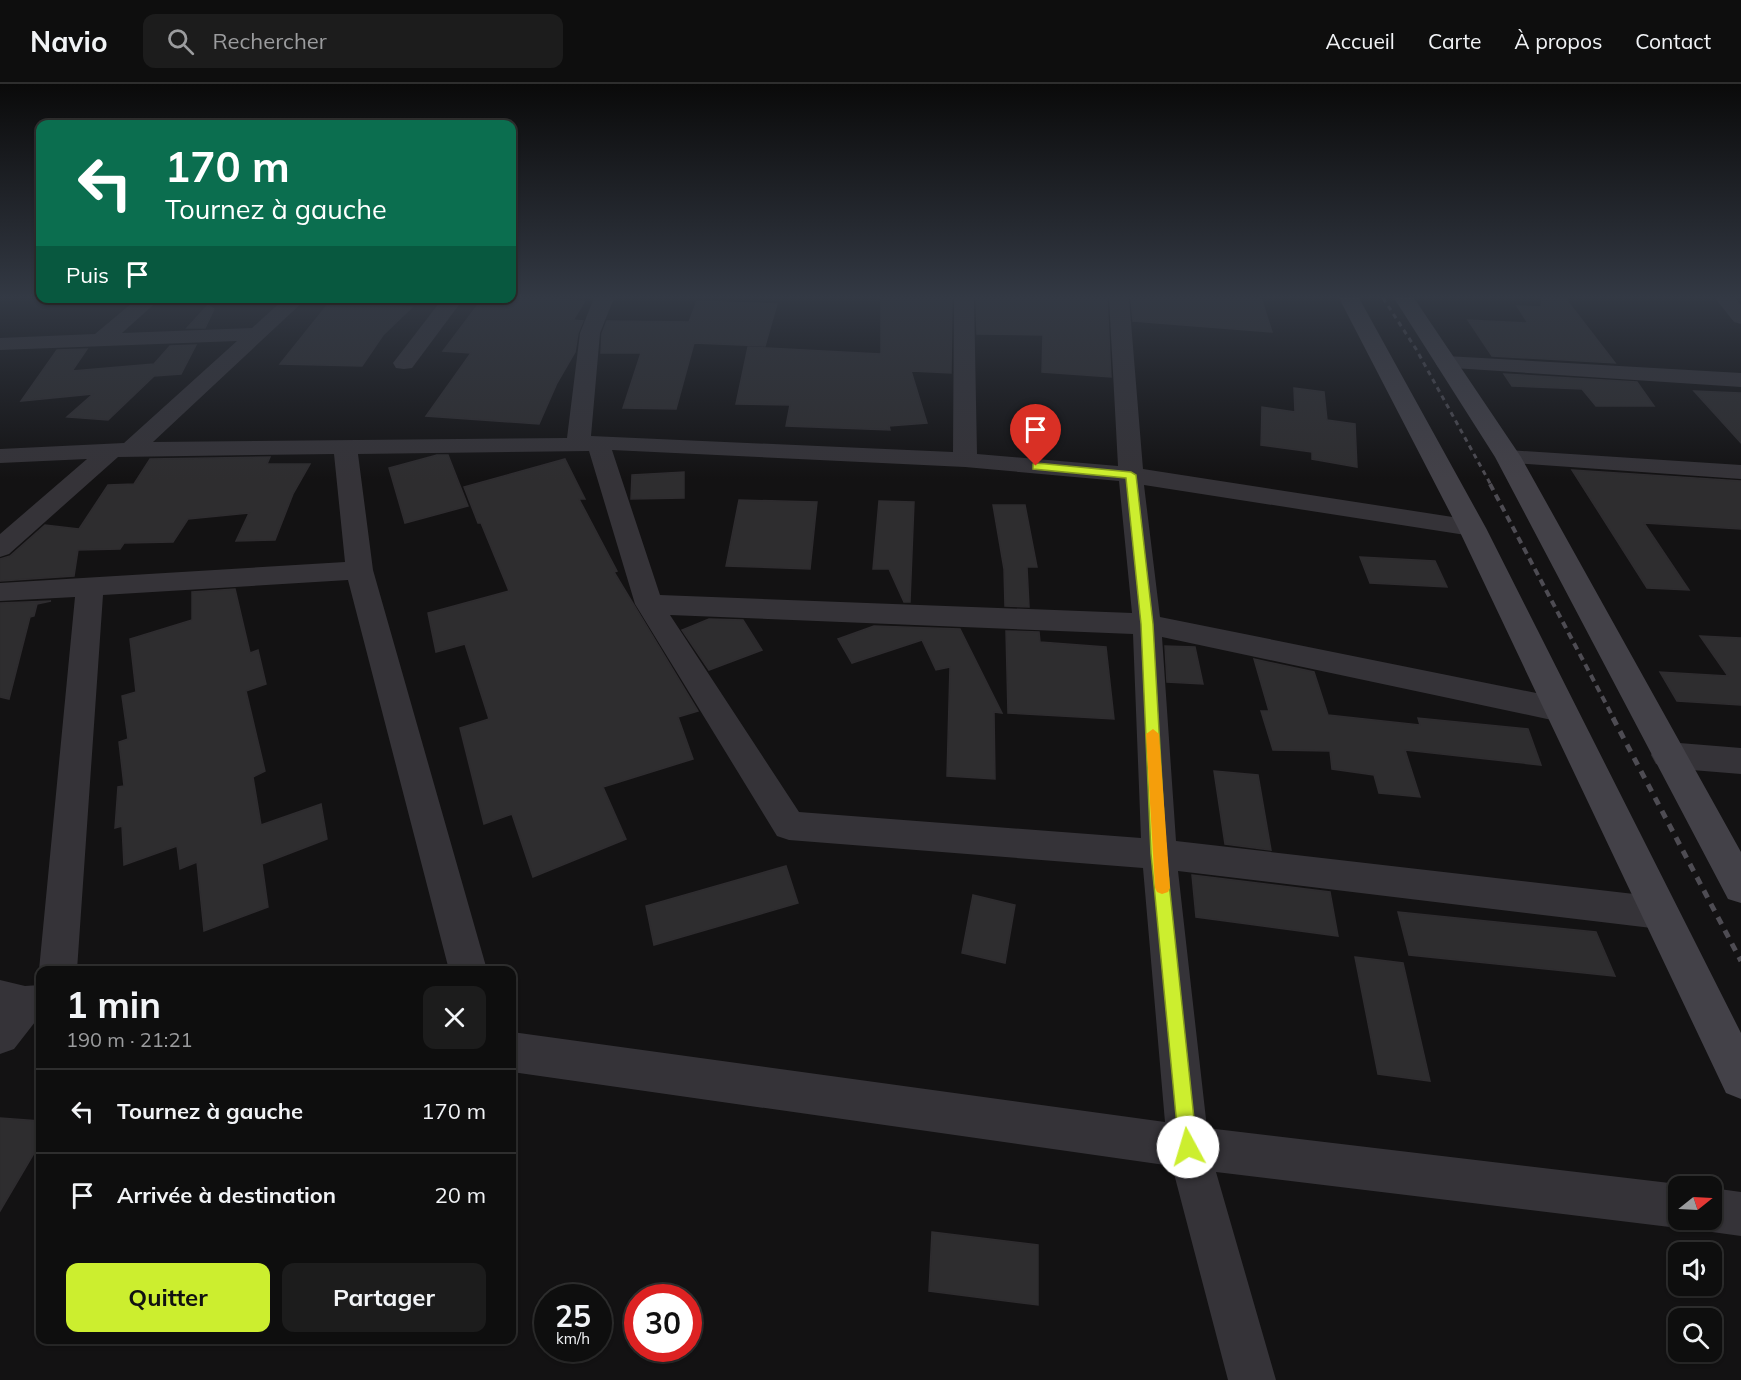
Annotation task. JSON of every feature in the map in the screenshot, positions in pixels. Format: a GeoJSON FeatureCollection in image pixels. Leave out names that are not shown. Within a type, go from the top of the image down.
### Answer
{"type":"FeatureCollection","features":[{"type":"Feature","properties":{"kind":"main road"},"geometry":{"type":"LineString","coordinates":[[1381,358],[1472,528],[1741,1078]]}},
{"type":"Feature","properties":{"kind":"main road"},"geometry":{"type":"LineString","coordinates":[[1444,358],[1508,457],[1741,887]]}},
{"type":"Feature","properties":{"kind":"street"},"geometry":{"type":"LineString","coordinates":[[0,548],[229,358]]}},
{"type":"Feature","properties":{"kind":"street"},"geometry":{"type":"LineString","coordinates":[[404,363],[407,358]]}},
{"type":"Feature","properties":{"kind":"street"},"geometry":{"type":"LineString","coordinates":[[590,358],[588,444],[649,604],[789,825],[1159,854],[1660,913]]}},
{"type":"Feature","properties":{"kind":"street"},"geometry":{"type":"LineString","coordinates":[[964,358],[965,460]]}},
{"type":"Feature","properties":{"kind":"street"},"geometry":{"type":"LineString","coordinates":[[1123,358],[1131,475],[1147,624],[1159,854],[1188,1147],[1252,1380]]}},
{"type":"Feature","properties":{"kind":"street"},"geometry":{"type":"LineString","coordinates":[[1446,362],[1741,380]]}},
{"type":"Feature","properties":{"kind":"street"},"geometry":{"type":"LineString","coordinates":[[0,456],[121,450],[588,444],[965,460],[1131,475],[1472,528]]}},
{"type":"Feature","properties":{"kind":"street"},"geometry":{"type":"LineString","coordinates":[[345,447],[359,570],[467,966]]}},
{"type":"Feature","properties":{"kind":"street"},"geometry":{"type":"LineString","coordinates":[[1508,457],[1741,472]]}},
{"type":"Feature","properties":{"kind":"street"},"geometry":{"type":"LineString","coordinates":[[0,592],[359,570]]}},
{"type":"Feature","properties":{"kind":"street"},"geometry":{"type":"LineString","coordinates":[[58,966],[90,587]]}},
{"type":"Feature","properties":{"kind":"street"},"geometry":{"type":"LineString","coordinates":[[649,604],[1147,624],[1561,710]]}},
{"type":"Feature","properties":{"kind":"street"},"geometry":{"type":"LineString","coordinates":[[1668,755],[1741,761]]}},
{"type":"Feature","properties":{"kind":"street"},"geometry":{"type":"LineString","coordinates":[[0,1035],[22,1002]]}},
{"type":"Feature","properties":{"kind":"street"},"geometry":{"type":"LineString","coordinates":[[516,1053],[1188,1147],[1668,1205]]}},
{"type":"Feature","properties":{"kind":"street"},"geometry":{"type":"LineString","coordinates":[[1722,1211],[1741,1214]]}},
{"type":"Feature","properties":{"kind":"building"},"geometry":{"type":"Polygon","coordinates":[[[51,358],[81,358],[72,371],[154,364],[159,358],[189,358],[181,374],[154,376],[108,420],[67,417],[93,394],[21,401],[51,358]]]}},
{"type":"Feature","properties":{"kind":"building"},"geometry":{"type":"Polygon","coordinates":[[[284,358],[367,358],[362,366],[280,364],[284,358]]]}},
{"type":"Feature","properties":{"kind":"building"},"geometry":{"type":"Polygon","coordinates":[[[467,358],[571,358],[557,383],[539,424],[426,416],[467,358]]]}},
{"type":"Feature","properties":{"kind":"building"},"geometry":{"type":"Polygon","coordinates":[[[639,358],[690,358],[676,409],[623,408],[639,358]]]}},
{"type":"Feature","properties":{"kind":"building"},"geometry":{"type":"Polygon","coordinates":[[[746,358],[951,358],[951,373],[911,371],[927,423],[889,426],[890,430],[786,426],[790,405],[736,404],[746,358]]]}},
{"type":"Feature","properties":{"kind":"building"},"geometry":{"type":"Polygon","coordinates":[[[1042,358],[1110,358],[1111,377],[1042,372],[1042,358]]]}},
{"type":"Feature","properties":{"kind":"building"},"geometry":{"type":"Polygon","coordinates":[[[1536,358],[1612,358],[1615,363],[1536,358]]]}},
{"type":"Feature","properties":{"kind":"building"},"geometry":{"type":"Polygon","coordinates":[[[1504,374],[1637,382],[1654,406],[1596,406],[1582,389],[1512,386],[1504,374]]]}},
{"type":"Feature","properties":{"kind":"building"},"geometry":{"type":"Polygon","coordinates":[[[1294,388],[1324,392],[1327,420],[1355,424],[1357,467],[1312,459],[1312,452],[1261,445],[1262,407],[1295,412],[1294,388]]]}},
{"type":"Feature","properties":{"kind":"building"},"geometry":{"type":"Polygon","coordinates":[[[1694,391],[1741,393],[1741,443],[1694,391]]]}},
{"type":"Feature","properties":{"kind":"building"},"geometry":{"type":"Polygon","coordinates":[[[437,455],[448,455],[468,506],[405,523],[389,468],[437,455]]]}},
{"type":"Feature","properties":{"kind":"building"},"geometry":{"type":"Polygon","coordinates":[[[270,457],[267,464],[310,464],[293,494],[275,540],[236,541],[249,513],[188,519],[173,542],[124,543],[120,549],[78,550],[74,576],[0,581],[0,559],[10,556],[45,525],[79,529],[108,485],[134,484],[150,459],[270,457]]]}},
{"type":"Feature","properties":{"kind":"building"},"geometry":{"type":"Polygon","coordinates":[[[565,459],[585,499],[579,499],[617,571],[614,572],[698,711],[678,717],[693,759],[603,787],[626,839],[533,877],[512,814],[484,824],[460,728],[489,719],[465,644],[436,652],[428,613],[509,591],[464,487],[565,459]]]}},
{"type":"Feature","properties":{"kind":"building"},"geometry":{"type":"Polygon","coordinates":[[[1572,470],[1741,481],[1741,529],[1644,523],[1689,590],[1647,588],[1572,470]]]}},
{"type":"Feature","properties":{"kind":"building"},"geometry":{"type":"Polygon","coordinates":[[[684,472],[684,498],[631,499],[632,475],[684,472]]]}},
{"type":"Feature","properties":{"kind":"building"},"geometry":{"type":"Polygon","coordinates":[[[739,500],[817,502],[810,569],[726,566],[739,500]]]}},
{"type":"Feature","properties":{"kind":"building"},"geometry":{"type":"Polygon","coordinates":[[[879,501],[914,502],[910,602],[904,602],[889,569],[873,569],[879,501]]]}},
{"type":"Feature","properties":{"kind":"building"},"geometry":{"type":"Polygon","coordinates":[[[993,505],[1025,505],[1037,567],[1027,567],[1029,607],[1005,606],[1004,569],[993,505]]]}},
{"type":"Feature","properties":{"kind":"building"},"geometry":{"type":"Polygon","coordinates":[[[1360,557],[1435,561],[1447,587],[1370,583],[1360,557]]]}},
{"type":"Feature","properties":{"kind":"building"},"geometry":{"type":"Polygon","coordinates":[[[235,589],[250,653],[258,650],[266,684],[246,691],[265,771],[253,777],[261,825],[321,804],[327,839],[262,864],[268,907],[204,931],[197,862],[180,869],[177,846],[124,865],[122,826],[115,828],[118,787],[124,786],[119,742],[128,739],[122,696],[136,692],[130,639],[192,620],[192,592],[235,589]]]}},
{"type":"Feature","properties":{"kind":"building"},"geometry":{"type":"Polygon","coordinates":[[[51,601],[37,604],[34,616],[30,617],[9,699],[0,697],[0,603],[51,601]]]}},
{"type":"Feature","properties":{"kind":"building"},"geometry":{"type":"Polygon","coordinates":[[[709,619],[743,620],[762,650],[709,670],[682,630],[709,619]]]}},
{"type":"Feature","properties":{"kind":"building"},"geometry":{"type":"Polygon","coordinates":[[[874,626],[960,629],[1002,713],[994,712],[995,779],[947,776],[950,667],[936,670],[922,640],[852,663],[838,639],[874,626]]]}},
{"type":"Feature","properties":{"kind":"building"},"geometry":{"type":"Polygon","coordinates":[[[1006,631],[1039,632],[1040,642],[1106,647],[1114,719],[1008,713],[1006,631]]]}},
{"type":"Feature","properties":{"kind":"building"},"geometry":{"type":"Polygon","coordinates":[[[1700,636],[1741,638],[1741,705],[1677,701],[1660,672],[1728,676],[1700,636]]]}},
{"type":"Feature","properties":{"kind":"building"},"geometry":{"type":"Polygon","coordinates":[[[1165,646],[1195,647],[1203,684],[1167,682],[1165,646]]]}},
{"type":"Feature","properties":{"kind":"building"},"geometry":{"type":"Polygon","coordinates":[[[1254,659],[1314,672],[1328,715],[1420,725],[1418,718],[1528,729],[1541,765],[1405,750],[1420,797],[1379,793],[1374,775],[1332,769],[1330,751],[1273,750],[1261,711],[1269,711],[1254,659]]]}},
{"type":"Feature","properties":{"kind":"building"},"geometry":{"type":"Polygon","coordinates":[[[1214,771],[1258,775],[1271,850],[1225,844],[1214,771]]]}},
{"type":"Feature","properties":{"kind":"building"},"geometry":{"type":"Polygon","coordinates":[[[786,866],[798,903],[654,945],[646,906],[786,866]]]}},
{"type":"Feature","properties":{"kind":"building"},"geometry":{"type":"Polygon","coordinates":[[[1192,875],[1330,892],[1338,936],[1196,917],[1192,875]]]}},
{"type":"Feature","properties":{"kind":"building"},"geometry":{"type":"Polygon","coordinates":[[[973,895],[1015,905],[1005,963],[962,953],[973,895]]]}},
{"type":"Feature","properties":{"kind":"building"},"geometry":{"type":"Polygon","coordinates":[[[1398,912],[1596,932],[1615,976],[1409,955],[1398,912]]]}},
{"type":"Feature","properties":{"kind":"building"},"geometry":{"type":"Polygon","coordinates":[[[1355,957],[1403,963],[1430,1081],[1378,1074],[1355,957]]]}},
{"type":"Feature","properties":{"kind":"building"},"geometry":{"type":"Polygon","coordinates":[[[0,1118],[36,1121],[36,1150],[0,1211],[0,1118]]]}},
{"type":"Feature","properties":{"kind":"building"},"geometry":{"type":"Polygon","coordinates":[[[932,1232],[1038,1245],[1038,1305],[929,1291],[932,1232]]]}},
{"type":"Feature","properties":{"kind":"railway"},"geometry":{"type":"LineString","coordinates":[[1421,358],[1491,485]]}},
{"type":"Feature","properties":{"kind":"railway"},"geometry":{"type":"LineString","coordinates":[[1490,484],[1614,719]]}},
{"type":"Feature","properties":{"kind":"railway"},"geometry":{"type":"LineString","coordinates":[[1613,718],[1741,961]]}},
{"type":"Feature","properties":{"kind":"slow traffic"},"geometry":{"type":"LineString","coordinates":[[1153,734],[1162,888]]}},
{"type":"Feature","properties":{"kind":"route"},"geometry":{"type":"LineString","coordinates":[[1036,466],[1131,475],[1147,624],[1159,854],[1188,1147]]}}]}
